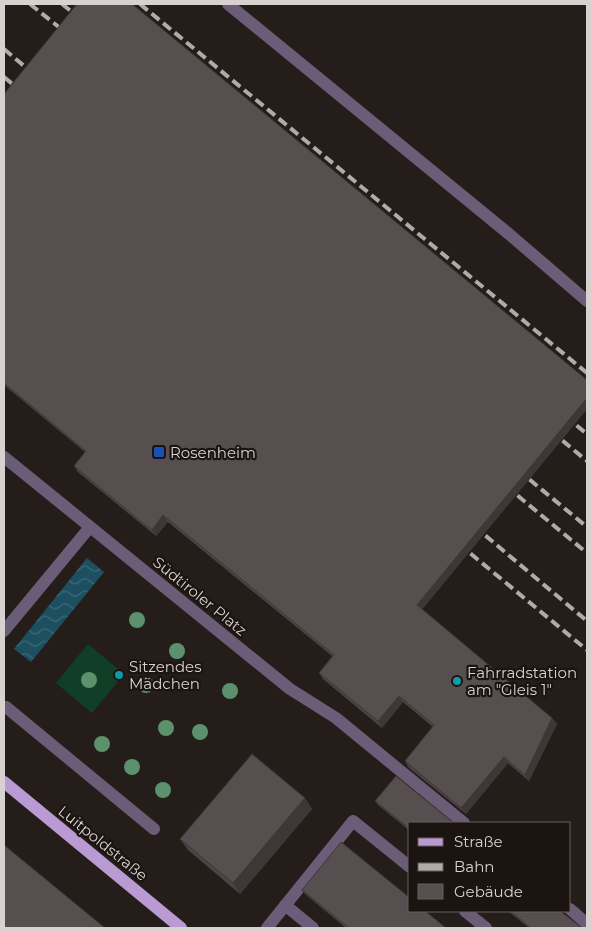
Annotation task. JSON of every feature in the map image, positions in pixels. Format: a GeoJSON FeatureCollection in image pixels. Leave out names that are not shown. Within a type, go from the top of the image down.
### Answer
{"type":"FeatureCollection","features":[{"type":"Feature","properties":{"kind":"main road","name":"Luitpoldstraße"},"geometry":{"type":"LineString","coordinates":[[4,782],[181,928]]}},
{"type":"Feature","properties":{"kind":"street"},"geometry":{"type":"LineString","coordinates":[[228,4],[509,234],[587,301]]}},
{"type":"Feature","properties":{"kind":"street","name":"Südtiroler Platz"},"geometry":{"type":"LineString","coordinates":[[4,457],[290,689],[336,718],[463,822]]}},
{"type":"Feature","properties":{"kind":"street"},"geometry":{"type":"LineString","coordinates":[[4,630],[90,527]]}},
{"type":"Feature","properties":{"kind":"street"},"geometry":{"type":"LineString","coordinates":[[6,707],[154,830]]}},
{"type":"Feature","properties":{"kind":"street"},"geometry":{"type":"LineString","coordinates":[[266,928],[353,821],[408,864]]}},
{"type":"Feature","properties":{"kind":"street"},"geometry":{"type":"LineString","coordinates":[[285,905],[313,928]]}},
{"type":"Feature","properties":{"kind":"street"},"geometry":{"type":"LineString","coordinates":[[571,910],[587,924]]}},
{"type":"Feature","properties":{"kind":"street"},"geometry":{"type":"LineString","coordinates":[[466,912],[486,928]]}},
{"type":"Feature","properties":{"kind":"green space"},"geometry":{"type":"Polygon","coordinates":[[[88,644],[124,674],[92,713],[56,683],[88,644]]]}},
{"type":"Feature","properties":{"kind":"water"},"geometry":{"type":"Polygon","coordinates":[[[87,558],[104,572],[31,662],[14,649],[87,558]]]}},
{"type":"Feature","properties":{"kind":"building"},"geometry":{"type":"Polygon","coordinates":[[[77,4],[132,4],[587,380],[587,398],[417,605],[552,718],[525,775],[504,757],[461,808],[405,761],[434,725],[399,696],[378,721],[319,673],[334,655],[163,515],[152,530],[134,516],[74,466],[86,451],[4,383],[4,94],[77,4]]]}},
{"type":"Feature","properties":{"kind":"building"},"geometry":{"type":"Polygon","coordinates":[[[252,754],[305,798],[233,883],[180,839],[252,754]]]}},
{"type":"Feature","properties":{"kind":"building"},"geometry":{"type":"Polygon","coordinates":[[[396,776],[453,822],[408,822],[408,827],[375,801],[396,776]]]}},
{"type":"Feature","properties":{"kind":"building"},"geometry":{"type":"Polygon","coordinates":[[[341,842],[408,896],[408,912],[426,912],[446,928],[349,928],[302,890],[341,842]]]}},
{"type":"Feature","properties":{"kind":"building"},"geometry":{"type":"Polygon","coordinates":[[[4,845],[105,928],[4,928],[4,845]]]}},
{"type":"Feature","properties":{"kind":"building"},"geometry":{"type":"Polygon","coordinates":[[[511,912],[561,912],[582,928],[531,928],[511,912]]]}},
{"type":"Feature","properties":{"kind":"railway"},"geometry":{"type":"LineString","coordinates":[[30,4],[70,36]]}},
{"type":"Feature","properties":{"kind":"railway"},"geometry":{"type":"LineString","coordinates":[[62,4],[81,19]]}},
{"type":"Feature","properties":{"kind":"railway"},"geometry":{"type":"LineString","coordinates":[[140,4],[587,373]]}},
{"type":"Feature","properties":{"kind":"railway"},"geometry":{"type":"LineString","coordinates":[[4,49],[36,76]]}},
{"type":"Feature","properties":{"kind":"railway"},"geometry":{"type":"LineString","coordinates":[[4,77],[22,92]]}},
{"type":"Feature","properties":{"kind":"railway"},"geometry":{"type":"LineString","coordinates":[[565,416],[587,434]]}},
{"type":"Feature","properties":{"kind":"railway"},"geometry":{"type":"LineString","coordinates":[[551,431],[587,461]]}},
{"type":"Feature","properties":{"kind":"railway"},"geometry":{"type":"LineString","coordinates":[[518,470],[587,527]]}},
{"type":"Feature","properties":{"kind":"railway"},"geometry":{"type":"LineString","coordinates":[[506,486],[587,553]]}},
{"type":"Feature","properties":{"kind":"railway"},"geometry":{"type":"LineString","coordinates":[[474,526],[587,621]]}},
{"type":"Feature","properties":{"kind":"railway"},"geometry":{"type":"LineString","coordinates":[[459,544],[587,650]]}},
{"type":"Feature","properties":{"kind":"place","name":"Rosenheim"},"geometry":{"type":"Point","coordinates":[159,452]}},
{"type":"Feature","properties":{"kind":"place","name":"Sitzendes Mädchen"},"geometry":{"type":"Point","coordinates":[119,675]}},
{"type":"Feature","properties":{"kind":"place","name":"Fahrradstation am \"Gleis 1\""},"geometry":{"type":"Point","coordinates":[457,681]}}]}
